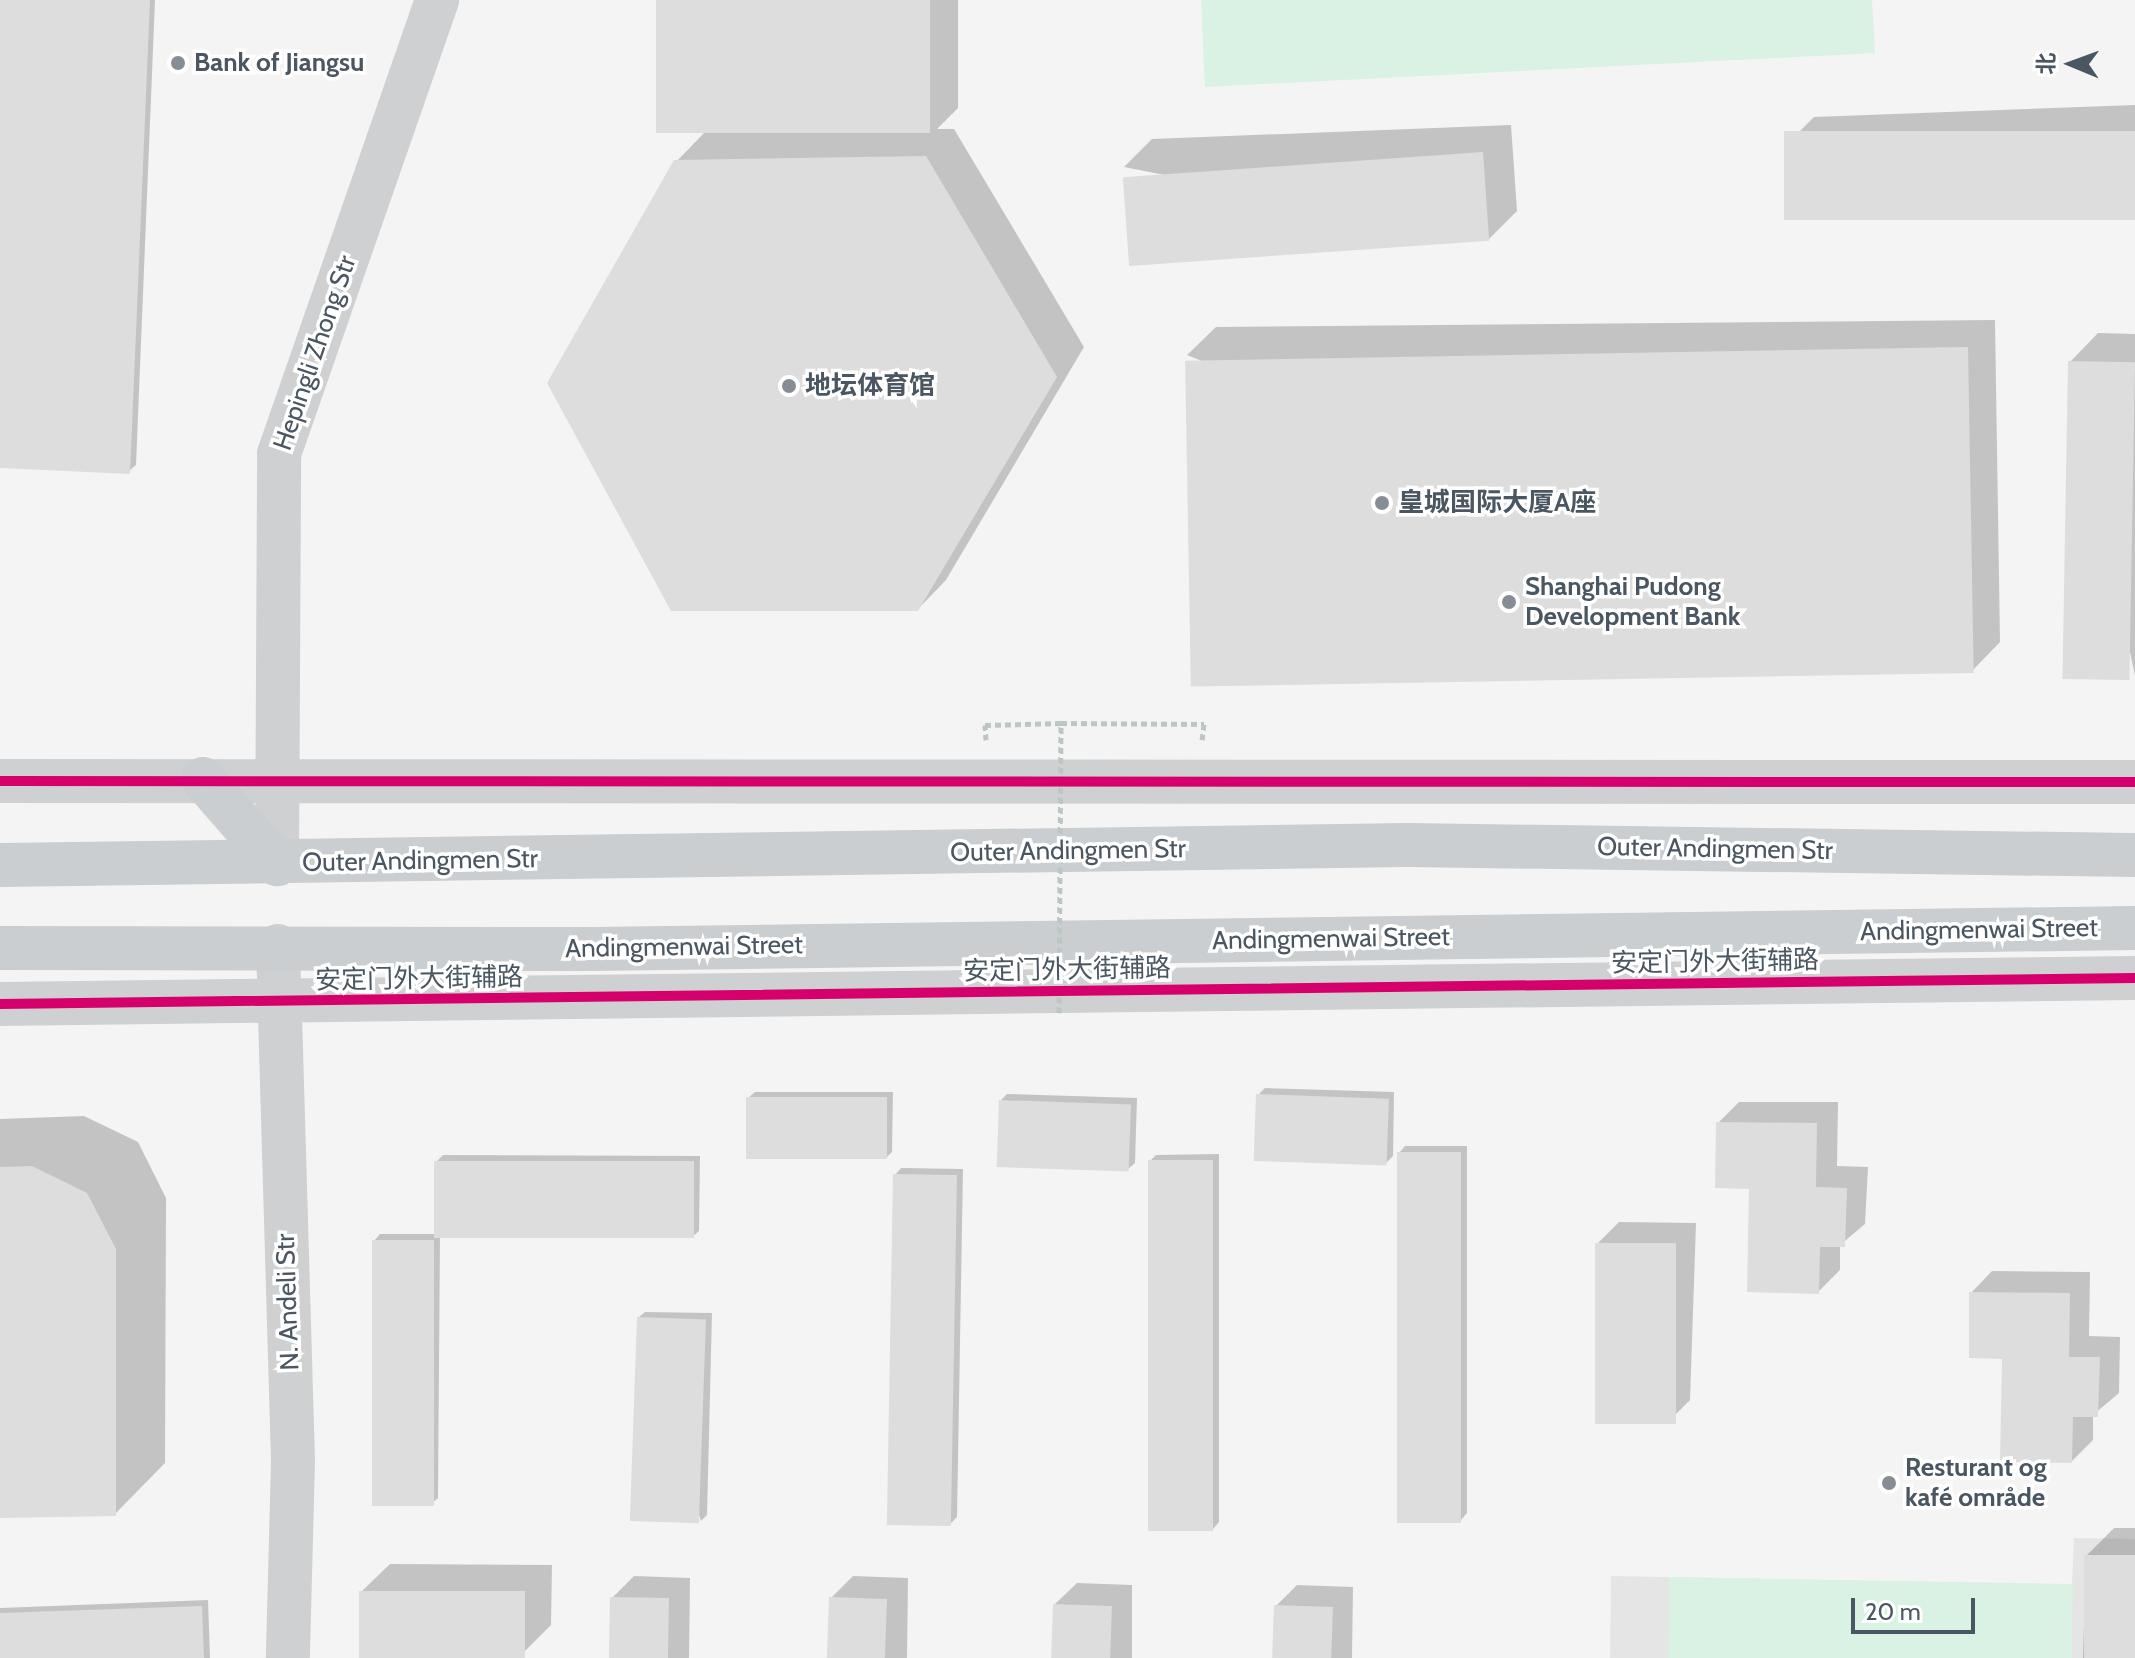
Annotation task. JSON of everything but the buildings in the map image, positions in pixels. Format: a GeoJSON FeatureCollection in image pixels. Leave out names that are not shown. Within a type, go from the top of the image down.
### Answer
{"type":"FeatureCollection","features":[{"type":"Feature","properties":{"kind":"main road"},"geometry":{"type":"LineString","coordinates":[[203,779],[277,864]]}},
{"type":"Feature","properties":{"kind":"main road","name":"Outer Andingmen Str"},"geometry":{"type":"LineString","coordinates":[[0,865],[277,864],[1408,845],[2135,855]]}},
{"type":"Feature","properties":{"kind":"main road","name":"Andingmenwai Street"},"geometry":{"type":"LineString","coordinates":[[0,948],[278,946],[592,949],[2135,928]]}},
{"type":"Feature","properties":{"kind":"street","name":"Hepingli Zhong Str"},"geometry":{"type":"LineString","coordinates":[[277,864],[279,454],[437,0]]}},
{"type":"Feature","properties":{"kind":"street"},"geometry":{"type":"LineString","coordinates":[[0,781],[2135,782]]}},
{"type":"Feature","properties":{"kind":"street","name":"N. Andeli Str"},"geometry":{"type":"LineString","coordinates":[[278,946],[293,1461],[288,1658]]}},
{"type":"Feature","properties":{"kind":"street","name":"安定门外大街辅路"},"geometry":{"type":"LineString","coordinates":[[0,1004],[2135,978]]}},
{"type":"Feature","properties":{"kind":"path"},"geometry":{"type":"LineString","coordinates":[[986,741],[985,725],[1061,723],[1204,724],[1202,742]]}},
{"type":"Feature","properties":{"kind":"path"},"geometry":{"type":"LineString","coordinates":[[1059,1013],[1061,723]]}},
{"type":"Feature","properties":{"kind":"shaded area"},"geometry":{"type":"Polygon","coordinates":[[[2074,1538],[2135,1539],[2135,1658],[1610,1658],[1611,1576],[2072,1585],[2074,1538]]]}},
{"type":"Feature","properties":{"kind":"green space"},"geometry":{"type":"Polygon","coordinates":[[[1201,0],[1872,0],[1875,53],[1205,87],[1201,0]]]}},
{"type":"Feature","properties":{"kind":"green space"},"geometry":{"type":"Polygon","coordinates":[[[1670,1577],[2073,1584],[2072,1658],[1669,1658],[1670,1577]]]}},
{"type":"Feature","properties":{"kind":"cycle path"},"geometry":{"type":"LineString","coordinates":[[0,781],[2135,782]]}},
{"type":"Feature","properties":{"kind":"cycle path"},"geometry":{"type":"LineString","coordinates":[[0,1004],[2135,978]]}},
{"type":"Feature","properties":{"kind":"place","name":"Bank of Jiangsu"},"geometry":{"type":"Point","coordinates":[178,63]}},
{"type":"Feature","properties":{"kind":"place","name":"地坛体育馆"},"geometry":{"type":"Point","coordinates":[789,386]}},
{"type":"Feature","properties":{"kind":"place","name":"皇城国际大厦A座"},"geometry":{"type":"Point","coordinates":[1382,503]}},
{"type":"Feature","properties":{"kind":"place","name":"Shanghai Pudong Development Bank"},"geometry":{"type":"Point","coordinates":[1509,602]}},
{"type":"Feature","properties":{"kind":"place","name":"Resturant og kafé område"},"geometry":{"type":"Point","coordinates":[1889,1483]}}]}
